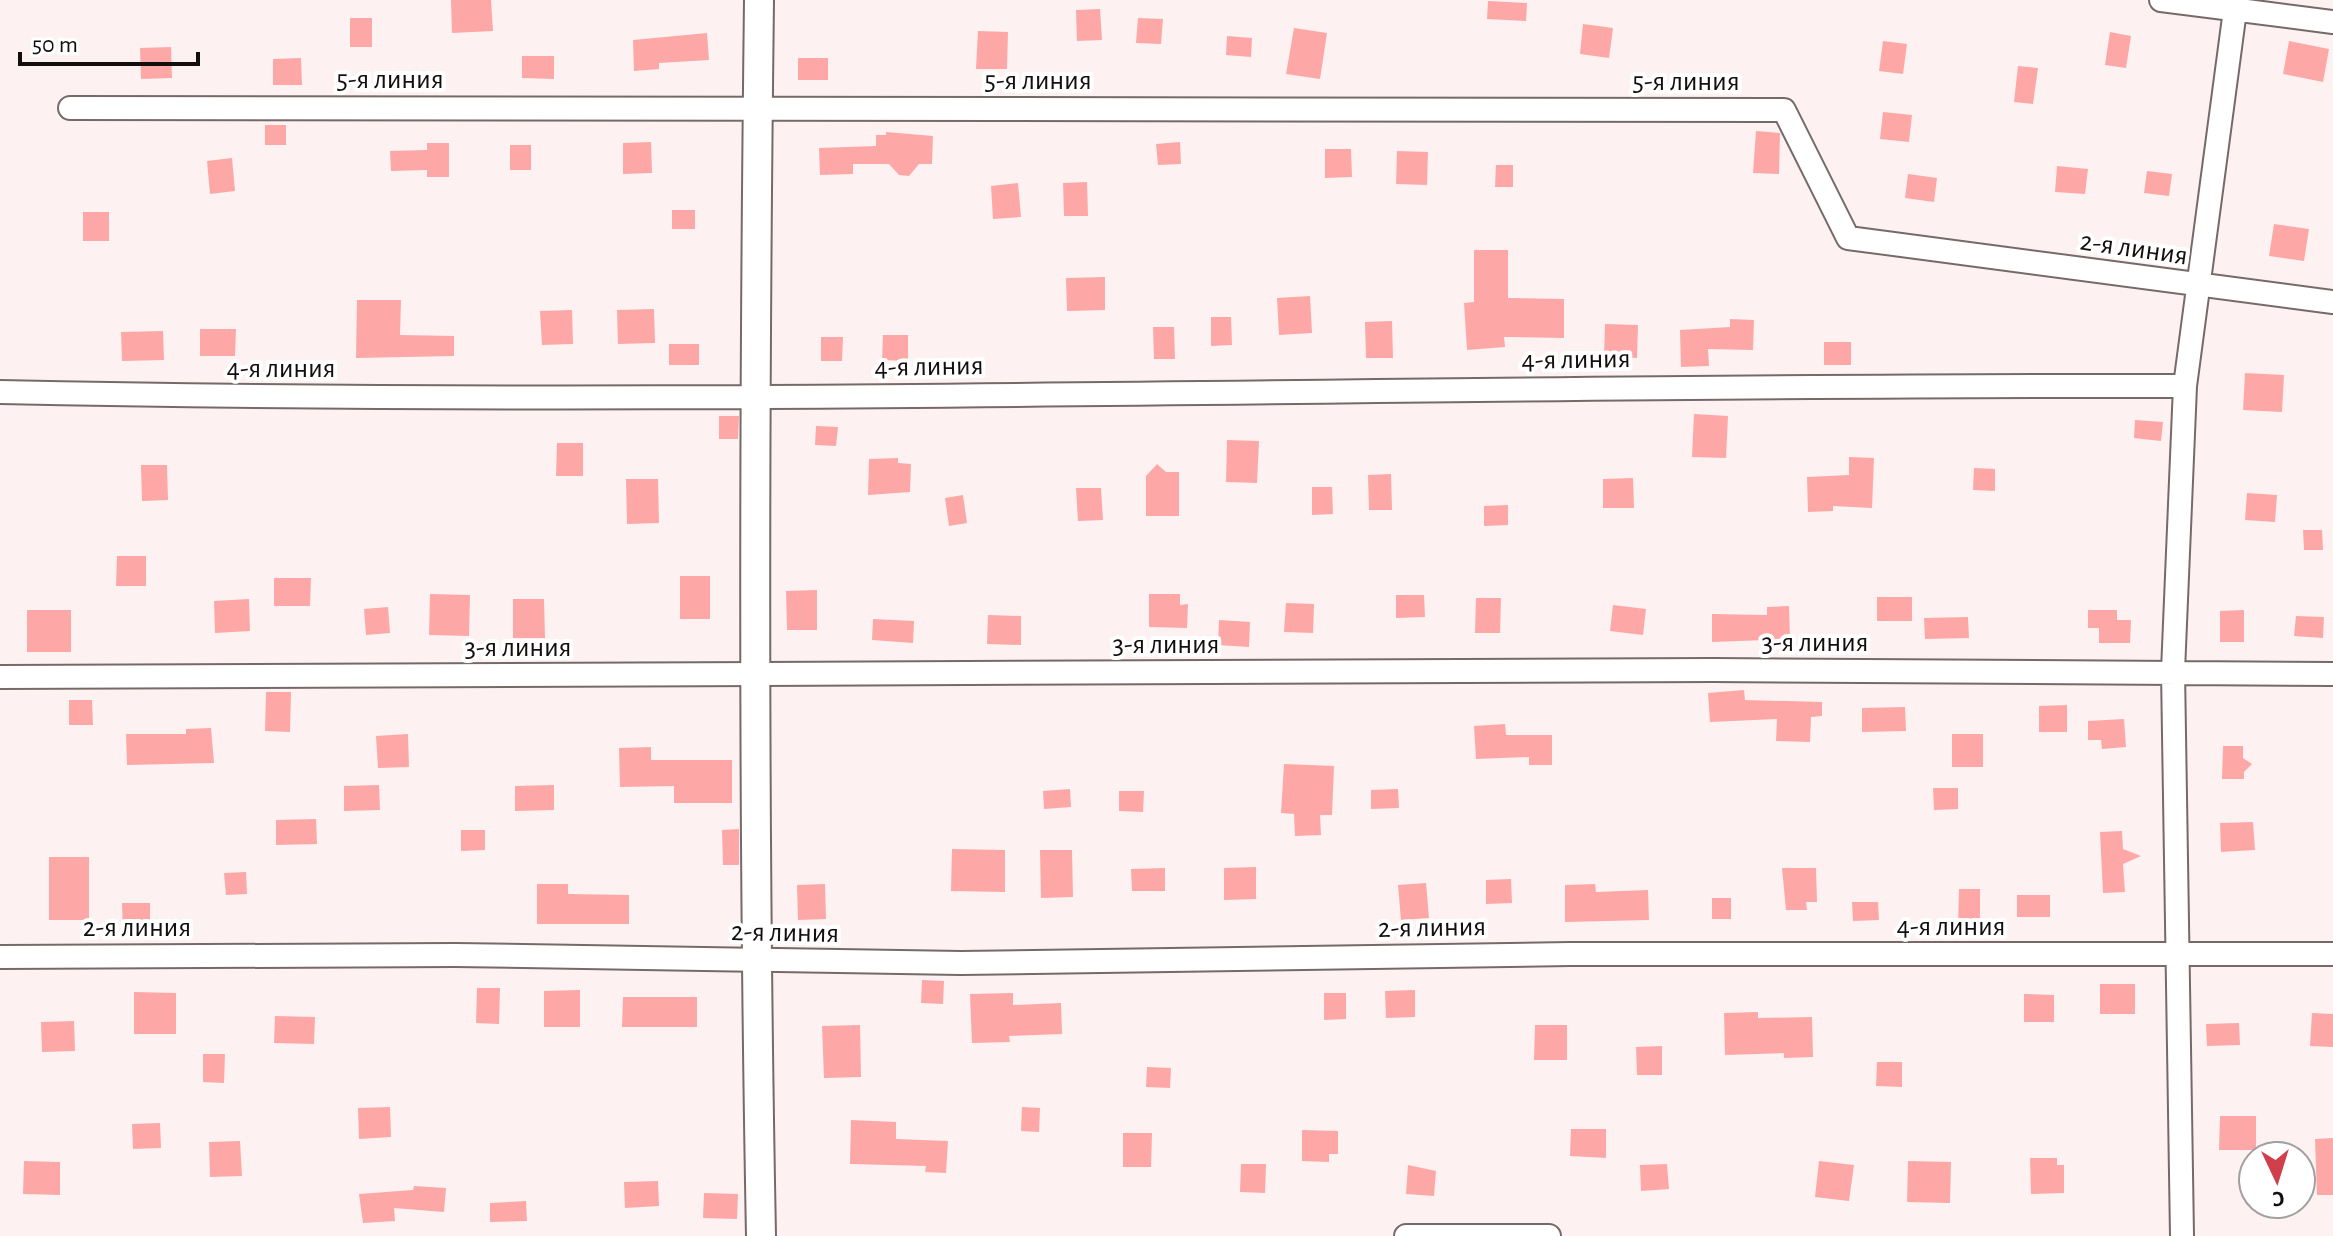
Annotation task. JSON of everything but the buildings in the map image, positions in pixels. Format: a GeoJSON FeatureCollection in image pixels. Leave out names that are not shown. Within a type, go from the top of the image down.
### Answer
{"type":"FeatureCollection","features":[{"type":"Feature","properties":{"kind":"street"},"geometry":{"type":"LineString","coordinates":[[759,0],[755,397],[756,961],[761,1236]]}},
{"type":"Feature","properties":{"kind":"street"},"geometry":{"type":"LineString","coordinates":[[2161,0],[2333,22]]}},
{"type":"Feature","properties":{"kind":"street"},"geometry":{"type":"LineString","coordinates":[[2182,1236],[2175,954],[2173,671],[2185,386],[2235,10]]}},
{"type":"Feature","properties":{"kind":"street","name":"5-я линия"},"geometry":{"type":"LineString","coordinates":[[70,108],[1784,110],[1848,238],[1926,249]]}},
{"type":"Feature","properties":{"kind":"street","name":"2-я линия"},"geometry":{"type":"LineString","coordinates":[[1926,249],[2333,302]]}},
{"type":"Feature","properties":{"kind":"street","name":"4-я линия"},"geometry":{"type":"LineString","coordinates":[[0,392],[236,397],[755,397],[1858,385],[2185,386]]}},
{"type":"Feature","properties":{"kind":"street","name":"3-я линия"},"geometry":{"type":"LineString","coordinates":[[0,677],[2173,671],[2333,674]]}},
{"type":"Feature","properties":{"kind":"street","name":"2-я линия"},"geometry":{"type":"LineString","coordinates":[[0,957],[455,955],[961,963],[1570,954]]}},
{"type":"Feature","properties":{"kind":"street","name":"4-я линия"},"geometry":{"type":"LineString","coordinates":[[1570,954],[2333,954]]}},
{"type":"Feature","properties":{"kind":"street"},"geometry":{"type":"LineString","coordinates":[[1406,1236],[1549,1236]]}}]}
